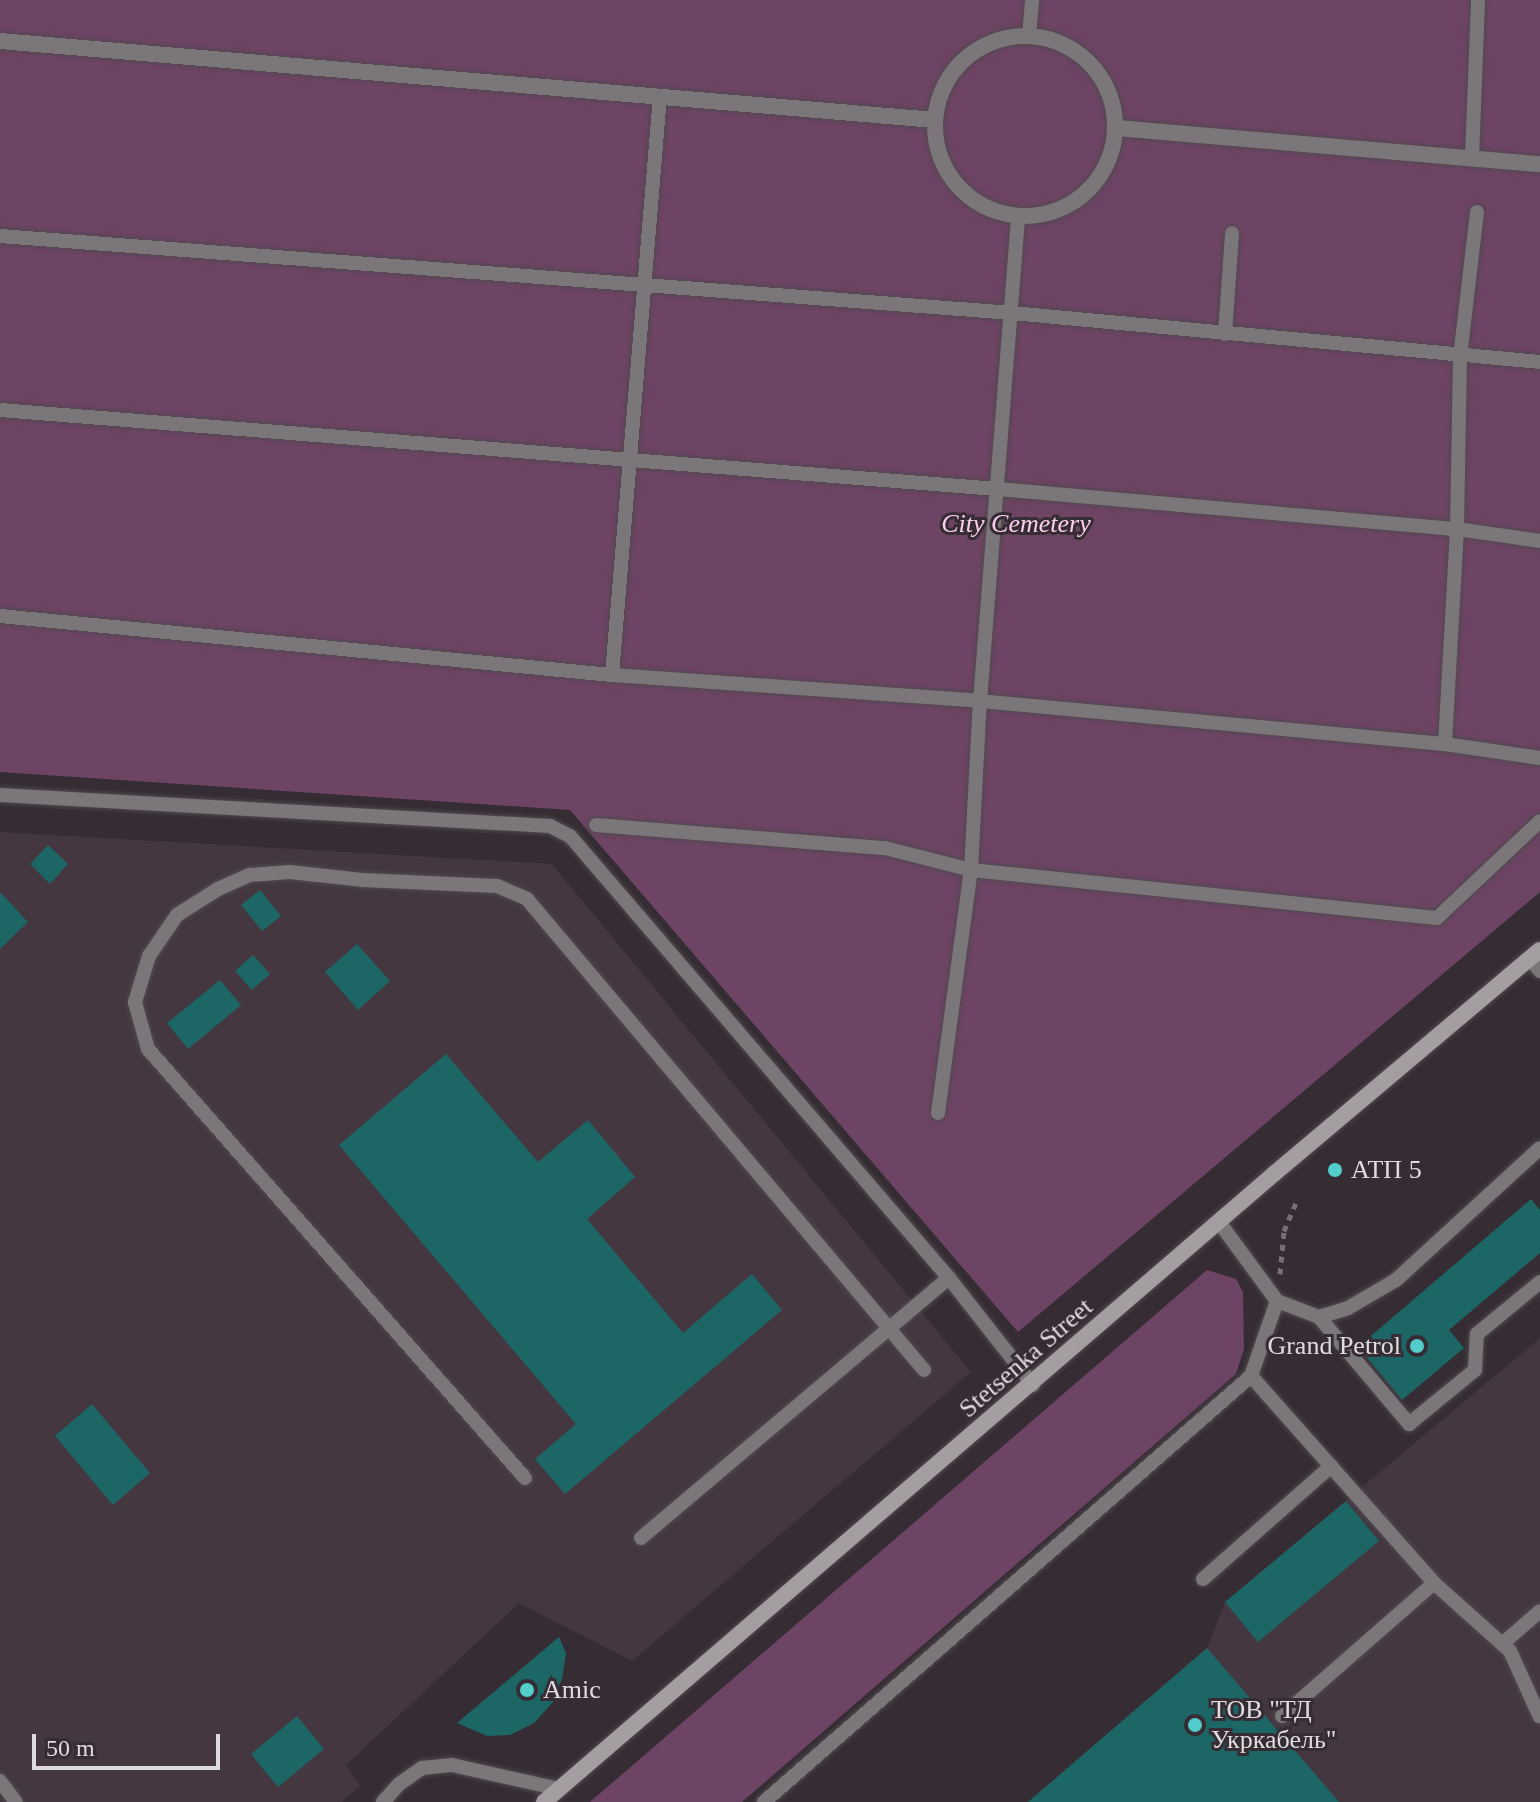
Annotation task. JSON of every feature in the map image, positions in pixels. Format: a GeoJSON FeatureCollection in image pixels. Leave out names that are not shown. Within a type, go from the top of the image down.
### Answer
{"type":"FeatureCollection","features":[{"type":"Feature","properties":{"kind":"main road","name":"Stetsenka Street"},"geometry":{"type":"LineString","coordinates":[[544,1802],[1033,1385],[1219,1222],[1537,960]]}},
{"type":"Feature","properties":{"kind":"street"},"geometry":{"type":"LineString","coordinates":[[1011,36],[1029,36],[1062,43],[1085,58],[1102,78],[1112,102],[1116,128],[1111,154],[1099,178],[1081,197],[1058,210],[1018,215],[998,212],[972,199],[951,177],[938,150],[935,120],[942,90],[958,65],[982,46],[1011,36]]}},
{"type":"Feature","properties":{"kind":"street"},"geometry":{"type":"LineString","coordinates":[[0,41],[935,120]]}},
{"type":"Feature","properties":{"kind":"street"},"geometry":{"type":"LineString","coordinates":[[1116,128],[1540,164]]}},
{"type":"Feature","properties":{"kind":"lane"},"geometry":{"type":"LineString","coordinates":[[1029,36],[1032,0]]}},
{"type":"Feature","properties":{"kind":"lane"},"geometry":{"type":"LineString","coordinates":[[1472,158],[1478,0]]}},
{"type":"Feature","properties":{"kind":"lane"},"geometry":{"type":"LineString","coordinates":[[612,675],[660,96]]}},
{"type":"Feature","properties":{"kind":"lane"},"geometry":{"type":"LineString","coordinates":[[1445,744],[1457,529],[1460,357],[1477,212]]}},
{"type":"Feature","properties":{"kind":"lane"},"geometry":{"type":"LineString","coordinates":[[938,1113],[971,870],[980,701],[1018,215]]}},
{"type":"Feature","properties":{"kind":"lane"},"geometry":{"type":"LineString","coordinates":[[1225,334],[1232,233]]}},
{"type":"Feature","properties":{"kind":"lane"},"geometry":{"type":"LineString","coordinates":[[0,236],[1012,313],[1460,357],[1540,362]]}},
{"type":"Feature","properties":{"kind":"lane"},"geometry":{"type":"LineString","coordinates":[[0,410],[998,489],[1457,529],[1540,541]]}},
{"type":"Feature","properties":{"kind":"lane"},"geometry":{"type":"LineString","coordinates":[[0,616],[612,675],[980,701],[1445,744],[1540,758]]}},
{"type":"Feature","properties":{"kind":"lane"},"geometry":{"type":"LineString","coordinates":[[0,795],[550,826],[570,836],[949,1278],[1033,1385]]}},
{"type":"Feature","properties":{"kind":"lane"},"geometry":{"type":"LineString","coordinates":[[596,825],[885,848],[971,870],[1437,918],[1540,821]]}},
{"type":"Feature","properties":{"kind":"lane"},"geometry":{"type":"LineString","coordinates":[[525,1478],[148,1049],[135,1002],[149,956],[177,915],[218,889],[250,875],[290,872],[362,880],[497,886],[527,899],[890,1325],[924,1370]]}},
{"type":"Feature","properties":{"kind":"lane"},"geometry":{"type":"LineString","coordinates":[[1319,1317],[1348,1308],[1396,1280],[1540,1148]]}},
{"type":"Feature","properties":{"kind":"lane"},"geometry":{"type":"LineString","coordinates":[[1219,1222],[1277,1301],[1319,1317],[1409,1424],[1475,1370],[1477,1334],[1540,1282]]}},
{"type":"Feature","properties":{"kind":"lane"},"geometry":{"type":"LineString","coordinates":[[641,1538],[949,1278]]}},
{"type":"Feature","properties":{"kind":"lane"},"geometry":{"type":"LineString","coordinates":[[764,1802],[1251,1376],[1277,1301]]}},
{"type":"Feature","properties":{"kind":"lane"},"geometry":{"type":"LineString","coordinates":[[1251,1376],[1434,1583],[1510,1651],[1540,1717]]}},
{"type":"Feature","properties":{"kind":"lane"},"geometry":{"type":"LineString","coordinates":[[1203,1579],[1331,1466]]}},
{"type":"Feature","properties":{"kind":"lane"},"geometry":{"type":"LineString","coordinates":[[1282,1716],[1434,1583]]}},
{"type":"Feature","properties":{"kind":"lane"},"geometry":{"type":"LineString","coordinates":[[1502,1644],[1540,1611]]}},
{"type":"Feature","properties":{"kind":"lane"},"geometry":{"type":"LineString","coordinates":[[383,1802],[399,1784],[422,1768],[452,1765],[559,1789]]}},
{"type":"Feature","properties":{"kind":"lane"},"geometry":{"type":"LineString","coordinates":[[0,1781],[16,1802]]}},
{"type":"Feature","properties":{"kind":"path"},"geometry":{"type":"LineString","coordinates":[[1277,1301],[1284,1231],[1298,1198]]}},
{"type":"Feature","properties":{"kind":"shaded area"},"geometry":{"type":"Polygon","coordinates":[[[0,832],[552,864],[971,1372],[632,1661],[519,1603],[346,1765],[360,1786],[342,1802],[0,1802],[0,832]]]}},
{"type":"Feature","properties":{"kind":"shaded area"},"geometry":{"type":"Polygon","coordinates":[[[1540,1338],[1540,1802],[1028,1802],[1207,1648],[1225,1602],[1540,1338]]]}},
{"type":"Feature","properties":{"kind":"green space","name":"City Cemetery"},"geometry":{"type":"Polygon","coordinates":[[[0,0],[1540,0],[1540,892],[1018,1332],[570,810],[0,772],[0,0]]]}},
{"type":"Feature","properties":{"kind":"green space"},"geometry":{"type":"Polygon","coordinates":[[[1207,1270],[1236,1279],[1243,1292],[1244,1349],[1236,1374],[742,1802],[590,1802],[1207,1270]]]}},
{"type":"Feature","properties":{"kind":"building"},"geometry":{"type":"Polygon","coordinates":[[[48,845],[68,864],[50,884],[30,864],[48,845]]]}},
{"type":"Feature","properties":{"kind":"building"},"geometry":{"type":"Polygon","coordinates":[[[260,890],[281,916],[262,931],[241,905],[260,890]]]}},
{"type":"Feature","properties":{"kind":"building"},"geometry":{"type":"Polygon","coordinates":[[[0,892],[28,922],[0,949],[0,892]]]}},
{"type":"Feature","properties":{"kind":"building"},"geometry":{"type":"Polygon","coordinates":[[[357,944],[390,981],[358,1010],[325,972],[357,944]]]}},
{"type":"Feature","properties":{"kind":"building"},"geometry":{"type":"Polygon","coordinates":[[[253,955],[270,974],[252,990],[235,971],[253,955]]]}},
{"type":"Feature","properties":{"kind":"building"},"geometry":{"type":"Polygon","coordinates":[[[220,980],[241,1005],[188,1049],[167,1023],[220,980]]]}},
{"type":"Feature","properties":{"kind":"building"},"geometry":{"type":"Polygon","coordinates":[[[446,1054],[538,1162],[588,1120],[635,1177],[587,1219],[683,1333],[752,1274],[782,1310],[565,1494],[535,1459],[576,1424],[339,1145],[446,1054]]]}},
{"type":"Feature","properties":{"kind":"building"},"geometry":{"type":"Polygon","coordinates":[[[1531,1199],[1540,1210],[1540,1253],[1449,1330],[1464,1348],[1402,1400],[1358,1347],[1531,1199]]]}},
{"type":"Feature","properties":{"kind":"building"},"geometry":{"type":"Polygon","coordinates":[[[92,1404],[150,1473],[113,1505],[55,1436],[92,1404]]]}},
{"type":"Feature","properties":{"kind":"building"},"geometry":{"type":"Polygon","coordinates":[[[1346,1501],[1379,1541],[1258,1642],[1225,1602],[1346,1501]]]}},
{"type":"Feature","properties":{"kind":"building","name":"Amic"},"geometry":{"type":"Polygon","coordinates":[[[559,1637],[566,1653],[562,1679],[554,1701],[534,1723],[510,1735],[487,1736],[457,1723],[559,1637]]]}},
{"type":"Feature","properties":{"kind":"building","name":"ТОВ \"ТД Укркабель\""},"geometry":{"type":"Polygon","coordinates":[[[1207,1648],[1339,1802],[1028,1802],[1207,1648]]]}},
{"type":"Feature","properties":{"kind":"building"},"geometry":{"type":"Polygon","coordinates":[[[297,1716],[324,1749],[278,1787],[251,1754],[297,1716]]]}},
{"type":"Feature","properties":{"kind":"place","name":"АТП 5"},"geometry":{"type":"Point","coordinates":[1335,1170]}},
{"type":"Feature","properties":{"kind":"place","name":"Grand Petrol"},"geometry":{"type":"Point","coordinates":[1417,1346]}},
{"type":"Feature","properties":{"kind":"place","name":"Amic"},"geometry":{"type":"Point","coordinates":[527,1690]}},
{"type":"Feature","properties":{"kind":"place","name":"ТОВ \"ТД Укркабель\""},"geometry":{"type":"Point","coordinates":[1195,1725]}}]}
